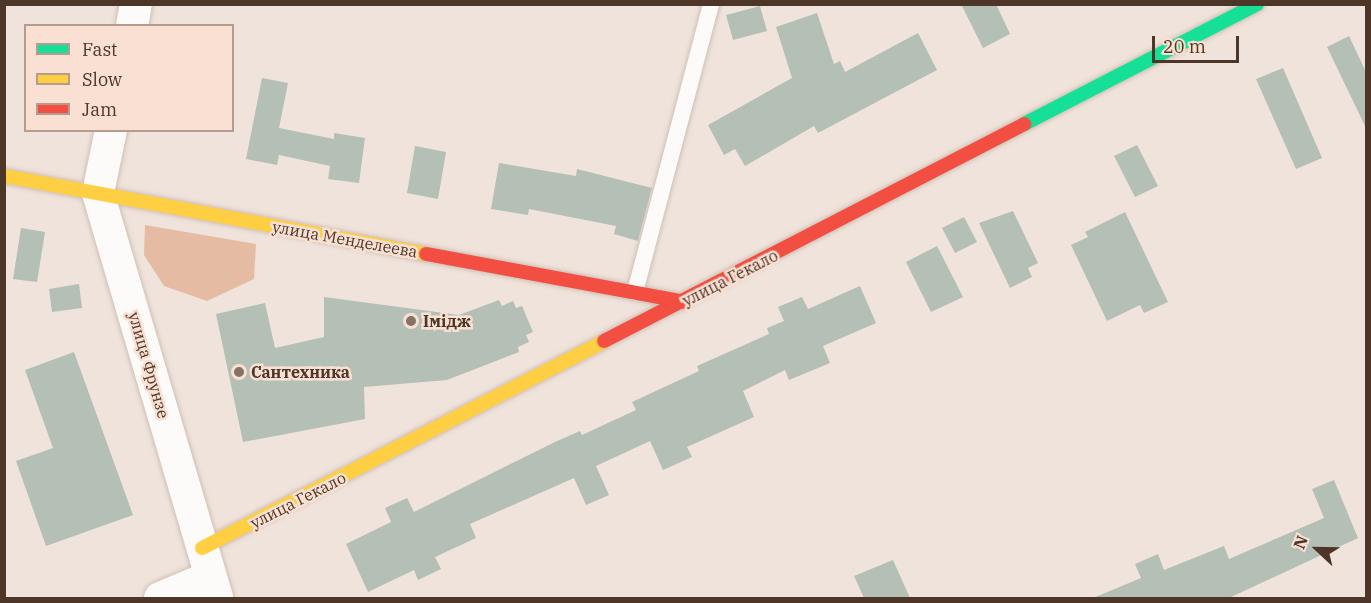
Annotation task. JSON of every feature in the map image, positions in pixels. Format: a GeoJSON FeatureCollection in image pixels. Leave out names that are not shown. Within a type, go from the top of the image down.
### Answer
{"type":"FeatureCollection","features":[{"type":"Feature","properties":{"kind":"main road","name":"улица Гекало"},"geometry":{"type":"LineString","coordinates":[[210,574],[685,302],[1257,4]]}},
{"type":"Feature","properties":{"kind":"main road","name":"улица Менделеева"},"geometry":{"type":"LineString","coordinates":[[4,176],[685,302]]}},
{"type":"Feature","properties":{"kind":"street"},"geometry":{"type":"LineString","coordinates":[[132,24],[136,4]]}},
{"type":"Feature","properties":{"kind":"street","name":"улица Фрунзе"},"geometry":{"type":"LineString","coordinates":[[111,132],[98,193],[210,574]]}},
{"type":"Feature","properties":{"kind":"street","name":"улица Гекало"},"geometry":{"type":"LineString","coordinates":[[160,598],[210,574]]}},
{"type":"Feature","properties":{"kind":"lane"},"geometry":{"type":"LineString","coordinates":[[635,292],[711,4]]}},
{"type":"Feature","properties":{"kind":"shaded area"},"geometry":{"type":"Polygon","coordinates":[[[145,225],[256,244],[254,279],[207,301],[164,286],[144,255],[145,225]]]}},
{"type":"Feature","properties":{"kind":"building"},"geometry":{"type":"Polygon","coordinates":[[[961,4],[996,4],[1010,34],[983,48],[961,4]]]}},
{"type":"Feature","properties":{"kind":"building"},"geometry":{"type":"Polygon","coordinates":[[[760,6],[767,31],[733,40],[726,15],[760,6]]]}},
{"type":"Feature","properties":{"kind":"building"},"geometry":{"type":"Polygon","coordinates":[[[817,13],[834,64],[840,61],[845,72],[918,33],[937,70],[818,133],[814,126],[745,166],[735,149],[724,155],[708,125],[792,78],[776,27],[817,13]]]}},
{"type":"Feature","properties":{"kind":"building"},"geometry":{"type":"Polygon","coordinates":[[[1349,36],[1366,72],[1366,128],[1327,47],[1349,36]]]}},
{"type":"Feature","properties":{"kind":"building"},"geometry":{"type":"Polygon","coordinates":[[[1283,68],[1322,158],[1296,169],[1256,79],[1283,68]]]}},
{"type":"Feature","properties":{"kind":"building"},"geometry":{"type":"Polygon","coordinates":[[[262,78],[288,83],[279,128],[334,139],[334,133],[365,138],[359,183],[328,179],[330,166],[279,155],[277,165],[246,159],[262,78]]]}},
{"type":"Feature","properties":{"kind":"building"},"geometry":{"type":"Polygon","coordinates":[[[1137,145],[1158,186],[1135,197],[1114,156],[1137,145]]]}},
{"type":"Feature","properties":{"kind":"building"},"geometry":{"type":"Polygon","coordinates":[[[415,146],[446,152],[438,199],[407,193],[415,146]]]}},
{"type":"Feature","properties":{"kind":"building"},"geometry":{"type":"Polygon","coordinates":[[[499,163],[576,176],[577,169],[652,188],[638,241],[614,234],[616,226],[529,209],[528,215],[491,209],[499,163]]]}},
{"type":"Feature","properties":{"kind":"building"},"geometry":{"type":"Polygon","coordinates":[[[1013,211],[1038,263],[1028,268],[1032,277],[1010,288],[979,223],[1013,211]]]}},
{"type":"Feature","properties":{"kind":"building"},"geometry":{"type":"Polygon","coordinates":[[[1125,212],[1168,302],[1144,313],[1140,305],[1107,321],[1071,245],[1088,237],[1085,232],[1125,212]]]}},
{"type":"Feature","properties":{"kind":"building"},"geometry":{"type":"Polygon","coordinates":[[[964,217],[977,242],[955,253],[942,228],[964,217]]]}},
{"type":"Feature","properties":{"kind":"building"},"geometry":{"type":"Polygon","coordinates":[[[21,228],[45,232],[37,282],[13,279],[21,228]]]}},
{"type":"Feature","properties":{"kind":"building"},"geometry":{"type":"Polygon","coordinates":[[[937,246],[963,297],[931,312],[906,262],[937,246]]]}},
{"type":"Feature","properties":{"kind":"building"},"geometry":{"type":"Polygon","coordinates":[[[79,284],[82,308],[52,312],[49,289],[79,284]]]}},
{"type":"Feature","properties":{"kind":"building"},"geometry":{"type":"Polygon","coordinates":[[[860,286],[876,323],[823,346],[830,363],[789,380],[785,370],[743,391],[754,417],[687,447],[692,457],[663,470],[650,441],[596,466],[609,495],[586,505],[574,478],[470,524],[476,538],[435,557],[441,569],[418,580],[414,570],[368,592],[346,544],[391,522],[385,508],[407,498],[414,512],[557,441],[580,431],[582,435],[636,410],[632,402],[699,371],[697,366],[769,334],[767,328],[784,321],[778,307],[802,297],[808,309],[860,286]]]}},
{"type":"Feature","properties":{"kind":"building"},"geometry":{"type":"Polygon","coordinates":[[[324,297],[459,315],[499,300],[502,306],[513,301],[516,308],[522,306],[533,332],[526,335],[529,342],[518,347],[519,352],[447,380],[364,387],[365,419],[243,442],[216,314],[265,303],[275,348],[324,337],[324,297]]]}},
{"type":"Feature","properties":{"kind":"building"},"geometry":{"type":"Polygon","coordinates":[[[74,352],[133,515],[46,546],[16,461],[53,448],[25,370],[74,352]]]}},
{"type":"Feature","properties":{"kind":"building"},"geometry":{"type":"Polygon","coordinates":[[[1334,480],[1358,538],[1229,598],[1093,598],[1141,578],[1135,564],[1158,554],[1164,570],[1224,546],[1229,559],[1324,518],[1312,489],[1334,480]]]}},
{"type":"Feature","properties":{"kind":"building"},"geometry":{"type":"Polygon","coordinates":[[[893,560],[910,598],[864,598],[854,576],[893,560]]]}},
{"type":"Feature","properties":{"kind":"traffic: fast"},"geometry":{"type":"LineString","coordinates":[[1024,124],[1257,4]]}},
{"type":"Feature","properties":{"kind":"traffic: slow"},"geometry":{"type":"LineString","coordinates":[[4,176],[426,254]]}},
{"type":"Feature","properties":{"kind":"traffic: slow"},"geometry":{"type":"LineString","coordinates":[[202,548],[604,341]]}},
{"type":"Feature","properties":{"kind":"traffic: jam"},"geometry":{"type":"LineString","coordinates":[[604,341],[1024,124]]}},
{"type":"Feature","properties":{"kind":"traffic: jam"},"geometry":{"type":"LineString","coordinates":[[426,254],[685,302]]}},
{"type":"Feature","properties":{"kind":"place","name":"Імідж"},"geometry":{"type":"Point","coordinates":[411,321]}},
{"type":"Feature","properties":{"kind":"place","name":"Сантехника"},"geometry":{"type":"Point","coordinates":[239,372]}}]}
